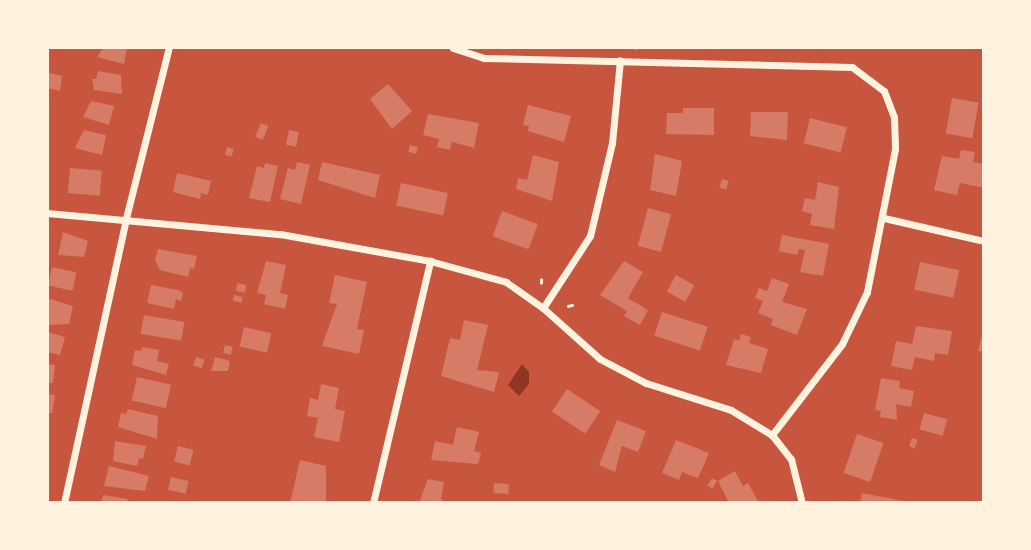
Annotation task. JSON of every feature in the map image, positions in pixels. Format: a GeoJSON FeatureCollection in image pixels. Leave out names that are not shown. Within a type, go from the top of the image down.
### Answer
{"type":"FeatureCollection","features":[{"type":"Feature","properties":{"kind":"street"},"geometry":{"type":"LineString","coordinates":[[64,503],[126,218],[169,47]]}},
{"type":"Feature","properties":{"kind":"street"},"geometry":{"type":"LineString","coordinates":[[453,48],[484,58],[852,66],[884,91],[894,117],[895,149],[884,218],[854,323],[772,435]]}},
{"type":"Feature","properties":{"kind":"street"},"geometry":{"type":"LineString","coordinates":[[543,308],[590,236],[612,143],[620,60]]}},
{"type":"Feature","properties":{"kind":"street"},"geometry":{"type":"LineString","coordinates":[[47,213],[126,218],[280,234],[430,261],[506,282],[543,308],[600,359],[646,383],[731,410],[772,435],[791,459],[802,503]]}},
{"type":"Feature","properties":{"kind":"street"},"geometry":{"type":"LineString","coordinates":[[884,218],[984,240]]}},
{"type":"Feature","properties":{"kind":"street"},"geometry":{"type":"LineString","coordinates":[[373,503],[430,261]]}},
{"type":"Feature","properties":{"kind":"shaded area"},"geometry":{"type":"Polygon","coordinates":[[[522,364],[529,372],[529,384],[519,396],[508,385],[522,364]]]}},
{"type":"Feature","properties":{"kind":"building"},"geometry":{"type":"Polygon","coordinates":[[[104,47],[127,47],[124,64],[97,57],[104,47]]]}},
{"type":"Feature","properties":{"kind":"building"},"geometry":{"type":"Polygon","coordinates":[[[98,71],[121,75],[122,94],[94,90],[92,79],[96,79],[98,71]]]}},
{"type":"Feature","properties":{"kind":"building"},"geometry":{"type":"Polygon","coordinates":[[[49,73],[62,76],[60,91],[47,88],[49,73]]]}},
{"type":"Feature","properties":{"kind":"building"},"geometry":{"type":"Polygon","coordinates":[[[388,84],[412,111],[392,129],[370,99],[388,84]]]}},
{"type":"Feature","properties":{"kind":"building"},"geometry":{"type":"Polygon","coordinates":[[[952,98],[979,103],[972,138],[946,133],[952,98]]]}},
{"type":"Feature","properties":{"kind":"building"},"geometry":{"type":"Polygon","coordinates":[[[91,101],[114,106],[109,125],[83,117],[91,101]]]}},
{"type":"Feature","properties":{"kind":"building"},"geometry":{"type":"Polygon","coordinates":[[[528,105],[571,116],[564,142],[528,131],[529,126],[523,125],[528,105]]]}},
{"type":"Feature","properties":{"kind":"building"},"geometry":{"type":"Polygon","coordinates":[[[683,108],[714,108],[714,135],[666,134],[667,113],[683,113],[683,108]]]}},
{"type":"Feature","properties":{"kind":"building"},"geometry":{"type":"Polygon","coordinates":[[[751,112],[788,112],[787,140],[750,136],[751,112]]]}},
{"type":"Feature","properties":{"kind":"building"},"geometry":{"type":"Polygon","coordinates":[[[428,114],[479,123],[474,148],[452,142],[450,150],[437,147],[439,139],[423,135],[428,114]]]}},
{"type":"Feature","properties":{"kind":"building"},"geometry":{"type":"Polygon","coordinates":[[[810,118],[847,127],[841,152],[804,143],[810,118]]]}},
{"type":"Feature","properties":{"kind":"building"},"geometry":{"type":"Polygon","coordinates":[[[261,123],[268,126],[263,140],[255,137],[261,123]]]}},
{"type":"Feature","properties":{"kind":"building"},"geometry":{"type":"Polygon","coordinates":[[[84,130],[106,135],[102,155],[75,148],[84,130]]]}},
{"type":"Feature","properties":{"kind":"building"},"geometry":{"type":"Polygon","coordinates":[[[289,130],[299,132],[296,147],[286,145],[289,130]]]}},
{"type":"Feature","properties":{"kind":"building"},"geometry":{"type":"Polygon","coordinates":[[[410,145],[418,147],[416,154],[408,152],[410,145]]]}},
{"type":"Feature","properties":{"kind":"building"},"geometry":{"type":"Polygon","coordinates":[[[227,147],[234,149],[232,157],[225,155],[227,147]]]}},
{"type":"Feature","properties":{"kind":"building"},"geometry":{"type":"Polygon","coordinates":[[[961,150],[975,152],[973,162],[984,164],[984,188],[960,183],[957,195],[934,190],[942,156],[959,159],[961,150]]]}},
{"type":"Feature","properties":{"kind":"building"},"geometry":{"type":"Polygon","coordinates":[[[655,154],[682,161],[676,196],[650,190],[655,154]]]}},
{"type":"Feature","properties":{"kind":"building"},"geometry":{"type":"Polygon","coordinates":[[[533,155],[559,162],[552,201],[516,189],[518,178],[527,180],[533,155]]]}},
{"type":"Feature","properties":{"kind":"building"},"geometry":{"type":"Polygon","coordinates":[[[297,162],[310,165],[301,204],[280,199],[288,168],[295,170],[297,162]]]}},
{"type":"Feature","properties":{"kind":"building"},"geometry":{"type":"Polygon","coordinates":[[[322,162],[380,175],[375,198],[318,180],[322,162]]]}},
{"type":"Feature","properties":{"kind":"building"},"geometry":{"type":"Polygon","coordinates":[[[265,163],[278,166],[270,202],[249,198],[257,166],[264,168],[265,163]]]}},
{"type":"Feature","properties":{"kind":"building"},"geometry":{"type":"Polygon","coordinates":[[[70,168],[102,171],[100,196],[68,193],[70,168]]]}},
{"type":"Feature","properties":{"kind":"building"},"geometry":{"type":"Polygon","coordinates":[[[177,173],[211,181],[208,195],[201,193],[200,199],[173,192],[177,173]]]}},
{"type":"Feature","properties":{"kind":"building"},"geometry":{"type":"Polygon","coordinates":[[[722,179],[729,181],[726,190],[720,188],[722,179]]]}},
{"type":"Feature","properties":{"kind":"building"},"geometry":{"type":"Polygon","coordinates":[[[818,182],[839,187],[834,229],[810,225],[812,214],[802,211],[805,198],[815,200],[818,182]]]}},
{"type":"Feature","properties":{"kind":"building"},"geometry":{"type":"Polygon","coordinates":[[[401,183],[448,193],[443,215],[396,205],[401,183]]]}},
{"type":"Feature","properties":{"kind":"building"},"geometry":{"type":"Polygon","coordinates":[[[648,208],[671,214],[661,252],[638,246],[648,208]]]}},
{"type":"Feature","properties":{"kind":"building"},"geometry":{"type":"Polygon","coordinates":[[[502,211],[538,224],[528,249],[493,236],[502,211]]]}},
{"type":"Feature","properties":{"kind":"building"},"geometry":{"type":"Polygon","coordinates":[[[63,232],[88,241],[84,257],[58,255],[63,232]]]}},
{"type":"Feature","properties":{"kind":"building"},"geometry":{"type":"Polygon","coordinates":[[[782,235],[829,244],[823,276],[800,272],[805,250],[799,249],[797,255],[779,251],[782,235]]]}},
{"type":"Feature","properties":{"kind":"building"},"geometry":{"type":"Polygon","coordinates":[[[158,249],[197,256],[194,269],[190,268],[188,277],[160,270],[155,260],[158,249]]]}},
{"type":"Feature","properties":{"kind":"building"},"geometry":{"type":"Polygon","coordinates":[[[266,261],[286,265],[280,293],[288,295],[285,309],[264,304],[266,295],[257,293],[266,261]]]}},
{"type":"Feature","properties":{"kind":"building"},"geometry":{"type":"Polygon","coordinates":[[[624,261],[643,272],[628,298],[648,310],[640,325],[624,316],[627,311],[600,295],[624,261]]]}},
{"type":"Feature","properties":{"kind":"building"},"geometry":{"type":"Polygon","coordinates":[[[920,262],[959,270],[953,298],[914,289],[920,262]]]}},
{"type":"Feature","properties":{"kind":"building"},"geometry":{"type":"Polygon","coordinates":[[[52,267],[76,272],[73,291],[48,286],[52,267]]]}},
{"type":"Feature","properties":{"kind":"building"},"geometry":{"type":"Polygon","coordinates":[[[335,275],[367,282],[357,329],[364,330],[359,354],[322,346],[337,304],[329,303],[335,275]]]}},
{"type":"Feature","properties":{"kind":"building"},"geometry":{"type":"Polygon","coordinates":[[[676,275],[694,285],[685,302],[667,292],[676,275]]]}},
{"type":"Feature","properties":{"kind":"building"},"geometry":{"type":"Polygon","coordinates":[[[772,278],[789,284],[782,302],[807,309],[797,335],[771,325],[773,319],[758,313],[763,301],[755,298],[759,288],[767,291],[772,278]]]}},
{"type":"Feature","properties":{"kind":"building"},"geometry":{"type":"Polygon","coordinates":[[[237,283],[246,285],[245,293],[236,291],[237,283]]]}},
{"type":"Feature","properties":{"kind":"building"},"geometry":{"type":"Polygon","coordinates":[[[151,285],[178,290],[183,293],[181,301],[176,299],[174,309],[147,303],[151,285]]]}},
{"type":"Feature","properties":{"kind":"building"},"geometry":{"type":"Polygon","coordinates":[[[234,295],[243,297],[241,303],[233,301],[234,295]]]}},
{"type":"Feature","properties":{"kind":"building"},"geometry":{"type":"Polygon","coordinates":[[[47,298],[73,306],[69,324],[47,325],[47,298]]]}},
{"type":"Feature","properties":{"kind":"building"},"geometry":{"type":"Polygon","coordinates":[[[662,312],[708,327],[700,351],[654,336],[662,312]]]}},
{"type":"Feature","properties":{"kind":"building"},"geometry":{"type":"Polygon","coordinates":[[[144,315],[184,322],[181,341],[141,334],[144,315]]]}},
{"type":"Feature","properties":{"kind":"building"},"geometry":{"type":"Polygon","coordinates":[[[464,320],[488,325],[477,370],[499,372],[494,392],[441,376],[450,338],[460,340],[464,320]]]}},
{"type":"Feature","properties":{"kind":"building"},"geometry":{"type":"Polygon","coordinates":[[[916,326],[952,331],[948,355],[935,353],[934,361],[915,357],[912,370],[891,366],[896,341],[912,344],[916,326]]]}},
{"type":"Feature","properties":{"kind":"building"},"geometry":{"type":"Polygon","coordinates":[[[244,327],[271,333],[267,353],[240,346],[244,327]]]}},
{"type":"Feature","properties":{"kind":"building"},"geometry":{"type":"Polygon","coordinates":[[[984,331],[984,352],[978,351],[984,331]]]}},
{"type":"Feature","properties":{"kind":"building"},"geometry":{"type":"Polygon","coordinates":[[[47,332],[65,337],[60,355],[47,352],[47,332]]]}},
{"type":"Feature","properties":{"kind":"building"},"geometry":{"type":"Polygon","coordinates":[[[741,334],[751,337],[749,343],[768,349],[761,373],[726,365],[734,339],[739,341],[741,334]]]}},
{"type":"Feature","properties":{"kind":"building"},"geometry":{"type":"Polygon","coordinates":[[[225,345],[233,347],[231,355],[223,353],[225,345]]]}},
{"type":"Feature","properties":{"kind":"building"},"geometry":{"type":"Polygon","coordinates":[[[142,347],[159,350],[157,361],[169,364],[166,375],[132,365],[135,350],[141,351],[142,347]]]}},
{"type":"Feature","properties":{"kind":"building"},"geometry":{"type":"Polygon","coordinates":[[[196,357],[205,360],[202,368],[193,366],[196,357]]]}},
{"type":"Feature","properties":{"kind":"building"},"geometry":{"type":"Polygon","coordinates":[[[215,357],[230,361],[228,371],[211,371],[215,357]]]}},
{"type":"Feature","properties":{"kind":"building"},"geometry":{"type":"Polygon","coordinates":[[[47,364],[55,365],[53,383],[47,383],[47,364]]]}},
{"type":"Feature","properties":{"kind":"building"},"geometry":{"type":"Polygon","coordinates":[[[137,377],[171,385],[166,408],[132,400],[137,377]]]}},
{"type":"Feature","properties":{"kind":"building"},"geometry":{"type":"Polygon","coordinates":[[[881,378],[900,381],[899,388],[914,391],[911,407],[896,404],[897,420],[880,417],[881,411],[875,410],[881,378]]]}},
{"type":"Feature","properties":{"kind":"building"},"geometry":{"type":"Polygon","coordinates":[[[321,384],[339,388],[335,409],[345,411],[339,442],[314,437],[318,418],[307,416],[310,398],[318,400],[321,384]]]}},
{"type":"Feature","properties":{"kind":"building"},"geometry":{"type":"Polygon","coordinates":[[[567,389],[600,411],[585,434],[552,411],[567,389]]]}},
{"type":"Feature","properties":{"kind":"building"},"geometry":{"type":"Polygon","coordinates":[[[47,394],[55,395],[52,413],[47,413],[47,394]]]}},
{"type":"Feature","properties":{"kind":"building"},"geometry":{"type":"Polygon","coordinates":[[[128,409],[158,416],[157,439],[118,427],[121,413],[126,414],[128,409]]]}},
{"type":"Feature","properties":{"kind":"building"},"geometry":{"type":"Polygon","coordinates":[[[924,413],[947,419],[943,436],[920,429],[924,413]]]}},
{"type":"Feature","properties":{"kind":"building"},"geometry":{"type":"Polygon","coordinates":[[[617,420],[646,431],[638,452],[622,446],[615,472],[599,465],[617,420]]]}},
{"type":"Feature","properties":{"kind":"building"},"geometry":{"type":"Polygon","coordinates":[[[457,427],[479,432],[474,451],[481,453],[478,464],[431,460],[435,441],[453,445],[457,427]]]}},
{"type":"Feature","properties":{"kind":"building"},"geometry":{"type":"Polygon","coordinates":[[[857,434],[883,443],[870,482],[844,473],[857,434]]]}},
{"type":"Feature","properties":{"kind":"building"},"geometry":{"type":"Polygon","coordinates":[[[912,438],[918,440],[915,448],[909,447],[912,438]]]}},
{"type":"Feature","properties":{"kind":"building"},"geometry":{"type":"Polygon","coordinates":[[[676,440],[709,453],[698,478],[682,472],[679,480],[662,473],[676,440]]]}},
{"type":"Feature","properties":{"kind":"building"},"geometry":{"type":"Polygon","coordinates":[[[115,441],[146,446],[143,459],[139,458],[137,466],[113,461],[115,441]]]}},
{"type":"Feature","properties":{"kind":"building"},"geometry":{"type":"Polygon","coordinates":[[[178,446],[194,450],[190,465],[174,462],[178,446]]]}},
{"type":"Feature","properties":{"kind":"building"},"geometry":{"type":"Polygon","coordinates":[[[300,460],[326,466],[326,503],[290,503],[300,460]]]}},
{"type":"Feature","properties":{"kind":"building"},"geometry":{"type":"Polygon","coordinates":[[[109,466],[149,476],[145,491],[104,486],[109,466]]]}},
{"type":"Feature","properties":{"kind":"building"},"geometry":{"type":"Polygon","coordinates":[[[735,471],[743,486],[748,483],[759,503],[729,503],[718,481],[735,471]]]}},
{"type":"Feature","properties":{"kind":"building"},"geometry":{"type":"Polygon","coordinates":[[[171,477],[189,481],[186,494],[168,490],[171,477]]]}},
{"type":"Feature","properties":{"kind":"building"},"geometry":{"type":"Polygon","coordinates":[[[712,478],[717,481],[713,489],[707,486],[712,478]]]}},
{"type":"Feature","properties":{"kind":"building"},"geometry":{"type":"Polygon","coordinates":[[[428,479],[444,482],[441,499],[445,503],[419,503],[428,479]]]}},
{"type":"Feature","properties":{"kind":"building"},"geometry":{"type":"Polygon","coordinates":[[[494,483],[509,484],[508,494],[493,493],[494,483]]]}},
{"type":"Feature","properties":{"kind":"building"},"geometry":{"type":"Polygon","coordinates":[[[862,493],[904,501],[904,503],[860,503],[862,493]]]}},
{"type":"Feature","properties":{"kind":"building"},"geometry":{"type":"Polygon","coordinates":[[[103,495],[128,499],[127,503],[101,503],[103,495]]]}}]}
